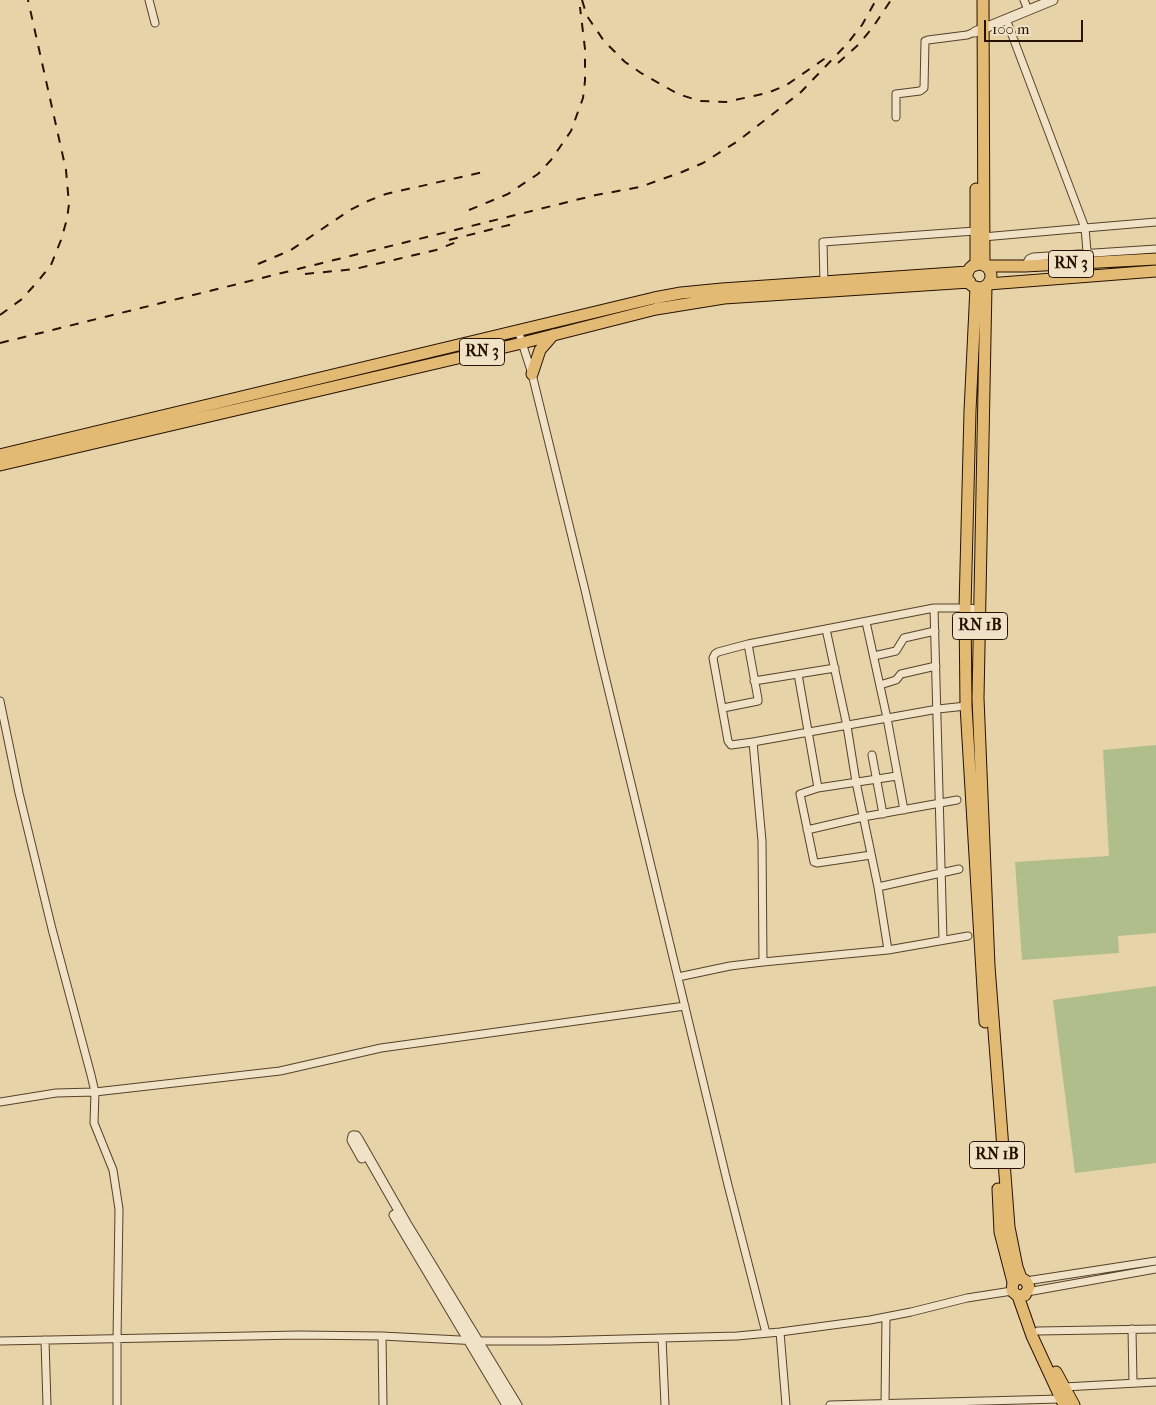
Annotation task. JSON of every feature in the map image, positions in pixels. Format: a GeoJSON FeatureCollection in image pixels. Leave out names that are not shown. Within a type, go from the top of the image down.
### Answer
{"type":"FeatureCollection","features":[{"type":"Feature","properties":{"kind":"main road"},"geometry":{"type":"LineString","coordinates":[[975,0],[979,30]]}},
{"type":"Feature","properties":{"kind":"main road"},"geometry":{"type":"LineString","coordinates":[[979,276],[979,30],[983,0]]}},
{"type":"Feature","properties":{"kind":"main road","name":"RN 3"},"geometry":{"type":"LineString","coordinates":[[979,276],[1025,266],[1087,258],[1156,259]]}},
{"type":"Feature","properties":{"kind":"main road","name":"RN 3"},"geometry":{"type":"LineString","coordinates":[[0,455],[353,376],[522,343],[618,317],[686,303],[824,287],[979,276],[1156,271]]}},
{"type":"Feature","properties":{"kind":"main road","name":"RN 1B"},"geometry":{"type":"LineString","coordinates":[[979,276],[970,411],[965,608],[966,706],[994,1092],[1000,1232],[1038,1331],[1074,1405]]}},
{"type":"Feature","properties":{"kind":"main road","name":"RN 1B"},"geometry":{"type":"LineString","coordinates":[[979,276],[980,609],[978,698],[985,966]]}},
{"type":"Feature","properties":{"kind":"main road","name":"RN 3"},"geometry":{"type":"LineString","coordinates":[[0,465],[353,376],[518,330],[681,293],[722,289],[824,287]]}},
{"type":"Feature","properties":{"kind":"main road"},"geometry":{"type":"LineString","coordinates":[[532,374],[540,350],[554,334]]}},
{"type":"Feature","properties":{"kind":"main road","name":"RN 1B"},"geometry":{"type":"LineString","coordinates":[[1020,1288],[1032,1336],[1062,1402]]}},
{"type":"Feature","properties":{"kind":"street"},"geometry":{"type":"LineString","coordinates":[[149,0],[155,23]]}},
{"type":"Feature","properties":{"kind":"street"},"geometry":{"type":"LineString","coordinates":[[1024,0],[1028,10]]}},
{"type":"Feature","properties":{"kind":"street"},"geometry":{"type":"LineString","coordinates":[[896,117],[896,94],[920,91],[924,88],[924,42],[967,35],[1053,0]]}},
{"type":"Feature","properties":{"kind":"street"},"geometry":{"type":"LineString","coordinates":[[1006,19],[1085,228],[1087,258],[1156,249]]}},
{"type":"Feature","properties":{"kind":"street"},"geometry":{"type":"LineString","coordinates":[[824,287],[822,242],[1085,228],[1156,222]]}},
{"type":"Feature","properties":{"kind":"street"},"geometry":{"type":"LineString","coordinates":[[518,330],[532,374],[766,1334]]}},
{"type":"Feature","properties":{"kind":"street"},"geometry":{"type":"LineString","coordinates":[[934,608],[943,940]]}},
{"type":"Feature","properties":{"kind":"street"},"geometry":{"type":"LineString","coordinates":[[966,706],[938,709],[732,745],[729,744],[713,658],[718,652],[748,644],[934,608],[980,609]]}},
{"type":"Feature","properties":{"kind":"street"},"geometry":{"type":"LineString","coordinates":[[866,622],[887,718],[904,810]]}},
{"type":"Feature","properties":{"kind":"street"},"geometry":{"type":"LineString","coordinates":[[826,629],[847,726],[862,817],[878,887],[888,950]]}},
{"type":"Feature","properties":{"kind":"street"},"geometry":{"type":"LineString","coordinates":[[874,656],[896,651],[904,638],[935,631]]}},
{"type":"Feature","properties":{"kind":"street"},"geometry":{"type":"LineString","coordinates":[[723,708],[758,701],[748,644]]}},
{"type":"Feature","properties":{"kind":"street"},"geometry":{"type":"LineString","coordinates":[[880,685],[896,680],[901,674],[936,666]]}},
{"type":"Feature","properties":{"kind":"street"},"geometry":{"type":"LineString","coordinates":[[754,681],[835,668]]}},
{"type":"Feature","properties":{"kind":"street"},"geometry":{"type":"LineString","coordinates":[[798,674],[818,788]]}},
{"type":"Feature","properties":{"kind":"street"},"geometry":{"type":"LineString","coordinates":[[0,701],[19,793],[52,930],[95,1092],[94,1123],[113,1170],[119,1209],[117,1405]]}},
{"type":"Feature","properties":{"kind":"street"},"geometry":{"type":"LineString","coordinates":[[754,742],[762,841],[763,962]]}},
{"type":"Feature","properties":{"kind":"street"},"geometry":{"type":"LineString","coordinates":[[872,755],[883,814]]}},
{"type":"Feature","properties":{"kind":"street"},"geometry":{"type":"LineString","coordinates":[[871,855],[815,863],[800,794],[818,788],[897,776]]}},
{"type":"Feature","properties":{"kind":"street"},"geometry":{"type":"LineString","coordinates":[[807,830],[862,817],[957,800]]}},
{"type":"Feature","properties":{"kind":"street"},"geometry":{"type":"LineString","coordinates":[[878,887],[959,869]]}},
{"type":"Feature","properties":{"kind":"street"},"geometry":{"type":"LineString","coordinates":[[678,977],[730,966],[888,950],[968,936]]}},
{"type":"Feature","properties":{"kind":"street"},"geometry":{"type":"LineString","coordinates":[[0,1102],[56,1093],[95,1092],[280,1071],[382,1048],[685,1006]]}},
{"type":"Feature","properties":{"kind":"street"},"geometry":{"type":"LineString","coordinates":[[507,1405],[440,1295],[354,1143],[353,1136],[356,1136],[358,1139],[406,1223],[517,1405]]}},
{"type":"Feature","properties":{"kind":"street"},"geometry":{"type":"LineString","coordinates":[[0,1341],[299,1335],[382,1336],[479,1341],[557,1341],[766,1334],[886,1317],[967,1298],[1156,1261]]}},
{"type":"Feature","properties":{"kind":"street"},"geometry":{"type":"LineString","coordinates":[[1020,1288],[1156,1269]]}},
{"type":"Feature","properties":{"kind":"street"},"geometry":{"type":"LineString","coordinates":[[885,1404],[886,1317]]}},
{"type":"Feature","properties":{"kind":"street"},"geometry":{"type":"LineString","coordinates":[[1132,1329],[1133,1383]]}},
{"type":"Feature","properties":{"kind":"street"},"geometry":{"type":"LineString","coordinates":[[1038,1331],[1156,1329]]}},
{"type":"Feature","properties":{"kind":"street"},"geometry":{"type":"LineString","coordinates":[[780,1332],[786,1405]]}},
{"type":"Feature","properties":{"kind":"street"},"geometry":{"type":"LineString","coordinates":[[382,1336],[383,1405]]}},
{"type":"Feature","properties":{"kind":"street"},"geometry":{"type":"LineString","coordinates":[[662,1338],[665,1405]]}},
{"type":"Feature","properties":{"kind":"street"},"geometry":{"type":"LineString","coordinates":[[45,1340],[47,1405]]}},
{"type":"Feature","properties":{"kind":"street"},"geometry":{"type":"LineString","coordinates":[[1064,1387],[1156,1382]]}},
{"type":"Feature","properties":{"kind":"street"},"geometry":{"type":"LineString","coordinates":[[830,1405],[1062,1402]]}},
{"type":"Feature","properties":{"kind":"green space"},"geometry":{"type":"Polygon","coordinates":[[[1156,745],[1156,933],[1118,936],[1119,953],[1022,960],[1015,862],[1109,856],[1103,750],[1156,745]]]}},
{"type":"Feature","properties":{"kind":"green space"},"geometry":{"type":"Polygon","coordinates":[[[1156,986],[1156,1163],[1075,1173],[1053,1000],[1156,986]]]}},
{"type":"Feature","properties":{"kind":"railway"},"geometry":{"type":"LineString","coordinates":[[0,315],[22,299],[51,265],[61,240],[69,204],[66,170],[28,0]]}},
{"type":"Feature","properties":{"kind":"railway"},"geometry":{"type":"LineString","coordinates":[[582,0],[587,16],[604,41],[625,62],[678,94],[700,101],[726,102],[767,93],[785,86],[830,55]]}},
{"type":"Feature","properties":{"kind":"railway"},"geometry":{"type":"LineString","coordinates":[[0,343],[596,195],[640,187],[682,172],[703,163],[738,141],[801,92],[847,44],[862,25],[876,0]]}},
{"type":"Feature","properties":{"kind":"railway"},"geometry":{"type":"LineString","coordinates":[[838,63],[859,44],[891,0]]}},
{"type":"Feature","properties":{"kind":"railway"},"geometry":{"type":"LineString","coordinates":[[469,210],[508,194],[538,174],[551,160],[571,131],[583,98],[585,81],[585,49],[580,7]]}},
{"type":"Feature","properties":{"kind":"railway"},"geometry":{"type":"LineString","coordinates":[[258,264],[291,250],[350,210],[368,201],[386,194],[483,172]]}},
{"type":"Feature","properties":{"kind":"railway"},"geometry":{"type":"LineString","coordinates":[[449,240],[517,223]]}},
{"type":"Feature","properties":{"kind":"railway"},"geometry":{"type":"LineString","coordinates":[[305,274],[355,269],[436,250],[459,241]]}}]}
